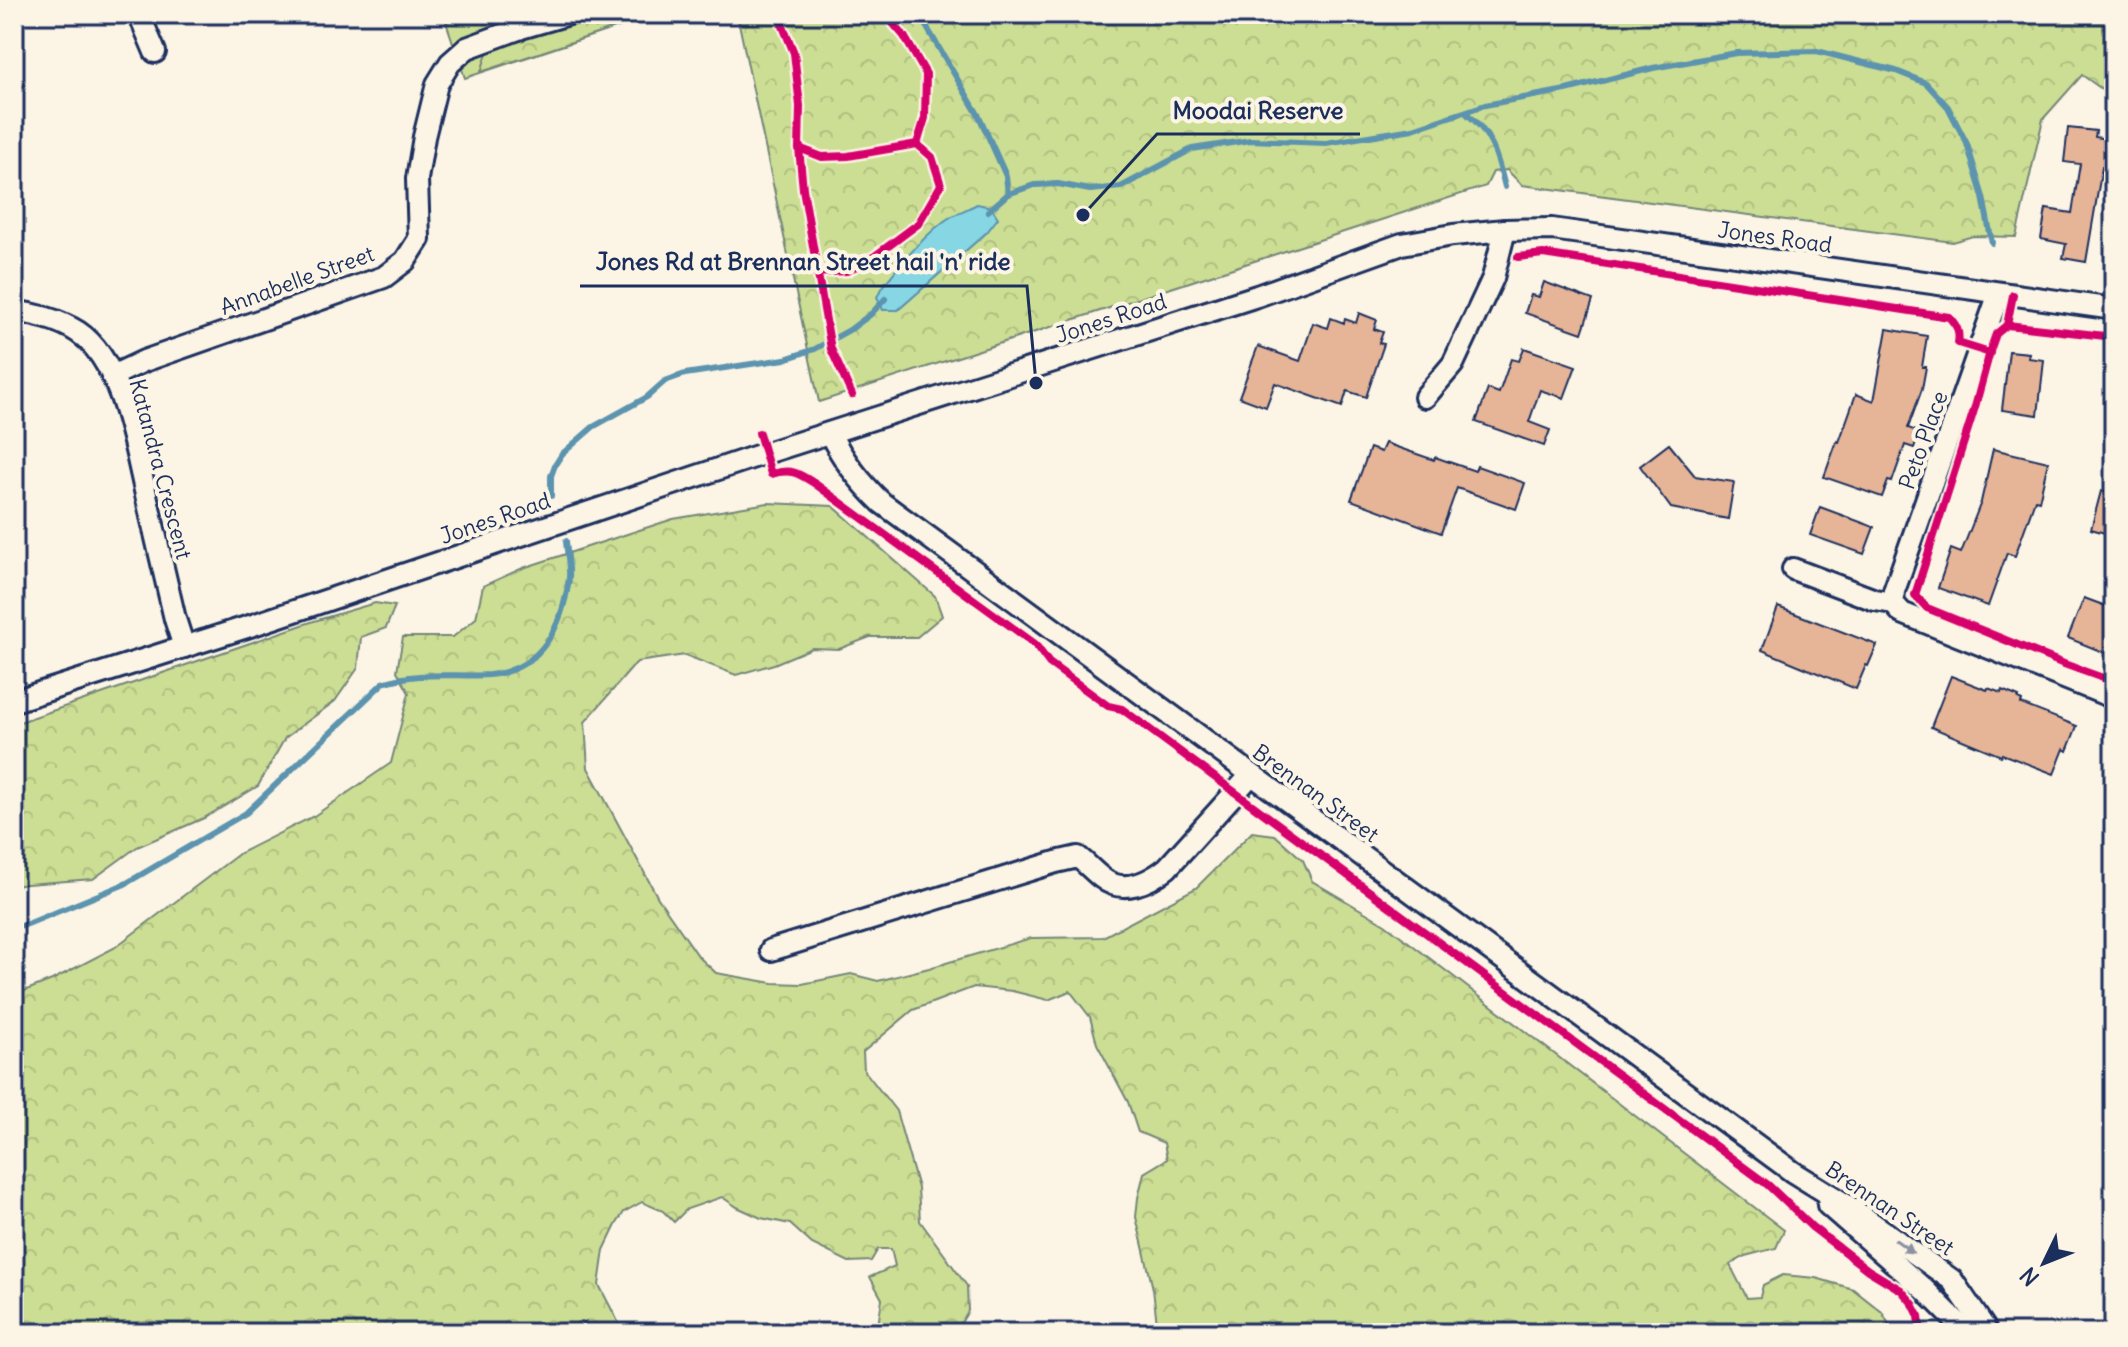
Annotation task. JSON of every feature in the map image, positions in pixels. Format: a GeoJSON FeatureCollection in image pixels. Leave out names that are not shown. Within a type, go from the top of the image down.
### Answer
{"type":"FeatureCollection","features":[{"type":"Feature","properties":{"kind":"street"},"geometry":{"type":"LineString","coordinates":[[139,14],[155,52]]}},
{"type":"Feature","properties":{"kind":"street","name":"Annabelle Street"},"geometry":{"type":"LineString","coordinates":[[112,376],[144,361],[384,277],[405,261],[419,239],[417,179],[424,137],[437,84],[450,63],[467,48],[569,14]]}},
{"type":"Feature","properties":{"kind":"street","name":"Jones Road"},"geometry":{"type":"LineString","coordinates":[[14,701],[1257,296],[1402,244],[1453,235],[1552,229],[2114,309]]}},
{"type":"Feature","properties":{"kind":"street"},"geometry":{"type":"LineString","coordinates":[[1425,397],[1453,364],[1493,278],[1505,230]]}},
{"type":"Feature","properties":{"kind":"street","name":"Peto Place"},"geometry":{"type":"LineString","coordinates":[[1893,603],[1894,591],[1999,293]]}},
{"type":"Feature","properties":{"kind":"street","name":"Katandra Crescent"},"geometry":{"type":"LineString","coordinates":[[14,311],[47,317],[79,333],[101,356],[112,376],[130,427],[184,647]]}},
{"type":"Feature","properties":{"kind":"street","name":"Brennan Street"},"geometry":{"type":"LineString","coordinates":[[830,433],[861,484],[882,503],[1793,1172],[1848,1206],[1952,1280],[1989,1331]]}},
{"type":"Feature","properties":{"kind":"street"},"geometry":{"type":"LineString","coordinates":[[1793,569],[1875,600],[1893,603],[1902,613],[2114,698]]}},
{"type":"Feature","properties":{"kind":"street"},"geometry":{"type":"LineString","coordinates":[[771,950],[1078,857],[1104,880],[1118,886],[1138,884],[1167,868],[1251,775]]}},
{"type":"Feature","properties":{"kind":"street","name":"Brennan Street"},"geometry":{"type":"LineString","coordinates":[[1793,1172],[1925,1290],[1940,1305],[1955,1331],[1989,1331]]}},
{"type":"Feature","properties":{"kind":"green space"},"geometry":{"type":"Polygon","coordinates":[[[472,14],[657,14],[465,78],[446,22],[472,14]]]}},
{"type":"Feature","properties":{"kind":"green space"},"geometry":{"type":"Polygon","coordinates":[[[551,14],[657,14],[481,72],[487,53],[551,14]]]}},
{"type":"Feature","properties":{"kind":"green space"},"geometry":{"type":"Polygon","coordinates":[[[737,14],[2114,14],[2114,94],[2082,75],[2043,119],[2016,237],[1973,236],[1953,242],[1522,185],[1507,170],[1493,172],[1486,186],[819,402],[737,14]],[[945,221],[884,284],[898,310],[987,232],[945,221]]]}},
{"type":"Feature","properties":{"kind":"green space"},"geometry":{"type":"Polygon","coordinates":[[[768,503],[833,506],[935,596],[942,616],[917,637],[870,637],[839,649],[812,648],[736,675],[685,655],[637,662],[585,722],[588,768],[658,898],[699,957],[716,973],[773,983],[802,984],[851,974],[878,981],[1031,938],[1103,937],[1196,888],[1252,832],[1275,835],[1303,860],[1312,881],[1385,924],[1784,1230],[1776,1248],[1745,1256],[1730,1265],[1747,1298],[1760,1297],[1763,1285],[1783,1275],[1816,1278],[1853,1289],[1882,1312],[1894,1333],[1158,1333],[1153,1289],[1136,1217],[1144,1173],[1167,1159],[1164,1143],[1138,1132],[1128,1102],[1097,1044],[1090,1017],[1070,991],[1048,1000],[1012,991],[974,987],[913,1010],[863,1052],[864,1070],[896,1111],[918,1188],[920,1221],[967,1286],[968,1311],[955,1333],[877,1333],[882,1299],[870,1277],[895,1266],[891,1249],[878,1249],[871,1261],[849,1262],[812,1244],[790,1224],[761,1218],[722,1197],[687,1209],[674,1222],[663,1211],[642,1202],[624,1212],[604,1250],[599,1285],[624,1333],[14,1333],[14,995],[52,980],[114,948],[240,853],[314,816],[391,763],[409,693],[397,671],[403,637],[453,637],[476,618],[483,586],[523,568],[673,519],[768,503]]]}},
{"type":"Feature","properties":{"kind":"green space"},"geometry":{"type":"Polygon","coordinates":[[[375,603],[395,606],[386,628],[361,637],[358,668],[335,701],[285,738],[258,786],[204,818],[137,847],[93,879],[14,886],[14,724],[375,603]]]}},
{"type":"Feature","properties":{"kind":"water"},"geometry":{"type":"Polygon","coordinates":[[[977,204],[991,207],[998,218],[987,232],[898,310],[883,310],[877,297],[907,257],[943,222],[977,204]]]}},
{"type":"Feature","properties":{"kind":"building"},"geometry":{"type":"Polygon","coordinates":[[[2068,128],[2096,131],[2095,137],[2114,140],[2111,168],[2102,167],[2086,262],[2063,258],[2066,244],[2041,239],[2046,209],[2072,213],[2080,164],[2064,162],[2068,128]]]}},
{"type":"Feature","properties":{"kind":"building"},"geometry":{"type":"Polygon","coordinates":[[[1544,282],[1593,300],[1582,333],[1525,313],[1531,295],[1539,297],[1544,282]]]}},
{"type":"Feature","properties":{"kind":"building"},"geometry":{"type":"Polygon","coordinates":[[[1359,313],[1377,320],[1374,329],[1383,332],[1379,343],[1384,344],[1366,397],[1347,391],[1342,407],[1275,383],[1266,407],[1239,397],[1258,346],[1300,361],[1313,323],[1328,328],[1331,318],[1356,323],[1359,313]]]}},
{"type":"Feature","properties":{"kind":"building"},"geometry":{"type":"Polygon","coordinates":[[[1887,329],[1927,336],[1922,389],[1908,428],[1919,432],[1914,448],[1905,445],[1892,482],[1888,481],[1882,497],[1824,477],[1856,394],[1874,401],[1887,329]]]}},
{"type":"Feature","properties":{"kind":"building"},"geometry":{"type":"Polygon","coordinates":[[[1524,348],[1576,366],[1564,398],[1540,390],[1529,422],[1550,430],[1544,446],[1476,422],[1488,389],[1499,393],[1511,359],[1519,361],[1524,348]]]}},
{"type":"Feature","properties":{"kind":"building"},"geometry":{"type":"Polygon","coordinates":[[[2009,351],[2029,353],[2028,358],[2044,360],[2038,415],[2002,410],[2009,351]]]}},
{"type":"Feature","properties":{"kind":"building"},"geometry":{"type":"Polygon","coordinates":[[[1385,443],[1475,471],[1477,466],[1525,483],[1516,509],[1457,488],[1441,533],[1351,500],[1370,448],[1381,452],[1385,443]]]}},
{"type":"Feature","properties":{"kind":"building"},"geometry":{"type":"Polygon","coordinates":[[[1669,444],[1695,476],[1734,482],[1728,519],[1671,508],[1640,466],[1669,444]]]}},
{"type":"Feature","properties":{"kind":"building"},"geometry":{"type":"Polygon","coordinates":[[[1993,449],[2048,462],[2039,501],[2035,500],[2015,556],[2007,553],[1988,606],[1938,588],[1951,549],[1961,553],[1981,502],[1993,449]]]}},
{"type":"Feature","properties":{"kind":"building"},"geometry":{"type":"Polygon","coordinates":[[[2101,491],[2114,495],[2114,520],[2109,518],[2105,533],[2091,529],[2101,491]]]}},
{"type":"Feature","properties":{"kind":"building"},"geometry":{"type":"Polygon","coordinates":[[[1820,507],[1874,527],[1864,554],[1810,535],[1820,507]]]}},
{"type":"Feature","properties":{"kind":"building"},"geometry":{"type":"Polygon","coordinates":[[[2084,598],[2114,609],[2114,645],[2110,655],[2068,638],[2084,598]]]}},
{"type":"Feature","properties":{"kind":"building"},"geometry":{"type":"Polygon","coordinates":[[[1778,607],[1877,645],[1856,689],[1762,650],[1778,607]]]}},
{"type":"Feature","properties":{"kind":"building"},"geometry":{"type":"Polygon","coordinates":[[[1951,676],[1987,690],[2001,693],[2002,690],[2019,697],[2021,704],[2077,726],[2054,774],[1931,727],[1951,676]]]}},
{"type":"Feature","properties":{"kind":"waterway"},"geometry":{"type":"LineString","coordinates":[[919,14],[979,116],[1006,176],[1008,194]]}},
{"type":"Feature","properties":{"kind":"waterway"},"geometry":{"type":"LineString","coordinates":[[988,211],[1008,194],[1034,185],[1058,184],[1090,190],[1121,187],[1192,149],[1251,140],[1326,143],[1413,129],[1485,105],[1566,90],[1653,68],[1736,53],[1817,51],[1896,71],[1926,83],[1948,107],[1967,144],[1983,197],[1992,243]]}},
{"type":"Feature","properties":{"kind":"waterway"},"geometry":{"type":"LineString","coordinates":[[1467,114],[1488,137],[1505,187]]}},
{"type":"Feature","properties":{"kind":"waterway"},"geometry":{"type":"LineString","coordinates":[[551,496],[551,476],[562,454],[593,427],[647,397],[665,381],[685,374],[785,359],[815,349],[851,329],[885,299]]}},
{"type":"Feature","properties":{"kind":"waterway"},"geometry":{"type":"LineString","coordinates":[[14,927],[125,884],[246,813],[383,683],[423,676],[489,675],[507,671],[536,655],[555,628],[566,595],[569,578],[566,541]]}},
{"type":"Feature","properties":{"kind":"cycle path"},"geometry":{"type":"LineString","coordinates":[[778,14],[794,53],[800,106],[799,148],[803,189],[831,349],[852,395]]}},
{"type":"Feature","properties":{"kind":"cycle path"},"geometry":{"type":"LineString","coordinates":[[816,273],[847,271],[875,256],[918,224],[941,185],[932,157],[917,144],[925,118],[926,74],[904,36],[885,14]]}},
{"type":"Feature","properties":{"kind":"cycle path"},"geometry":{"type":"LineString","coordinates":[[799,148],[822,157],[848,156],[917,144]]}},
{"type":"Feature","properties":{"kind":"cycle path"},"geometry":{"type":"LineString","coordinates":[[1518,257],[1543,254],[1949,317],[1957,329],[1958,343],[1990,353]]}},
{"type":"Feature","properties":{"kind":"cycle path"},"geometry":{"type":"LineString","coordinates":[[2013,295],[2007,325],[1996,334],[1991,348],[1915,595],[1927,608],[2114,682]]}},
{"type":"Feature","properties":{"kind":"cycle path"},"geometry":{"type":"LineString","coordinates":[[2007,325],[2114,337]]}},
{"type":"Feature","properties":{"kind":"cycle path"},"geometry":{"type":"LineString","coordinates":[[759,433],[771,474],[794,472],[814,483],[1035,644],[1049,663],[1108,706],[1122,709],[1768,1185],[1812,1227],[1868,1270],[1901,1290],[1919,1316],[1921,1333]]}},
{"type":"Feature","properties":{"kind":"place","name":"Moodai Reserve"},"geometry":{"type":"Point","coordinates":[1083,215]}},
{"type":"Feature","properties":{"kind":"place","name":"Jones Rd at Brennan Street hail 'n' ride"},"geometry":{"type":"Point","coordinates":[1036,383]}}]}
